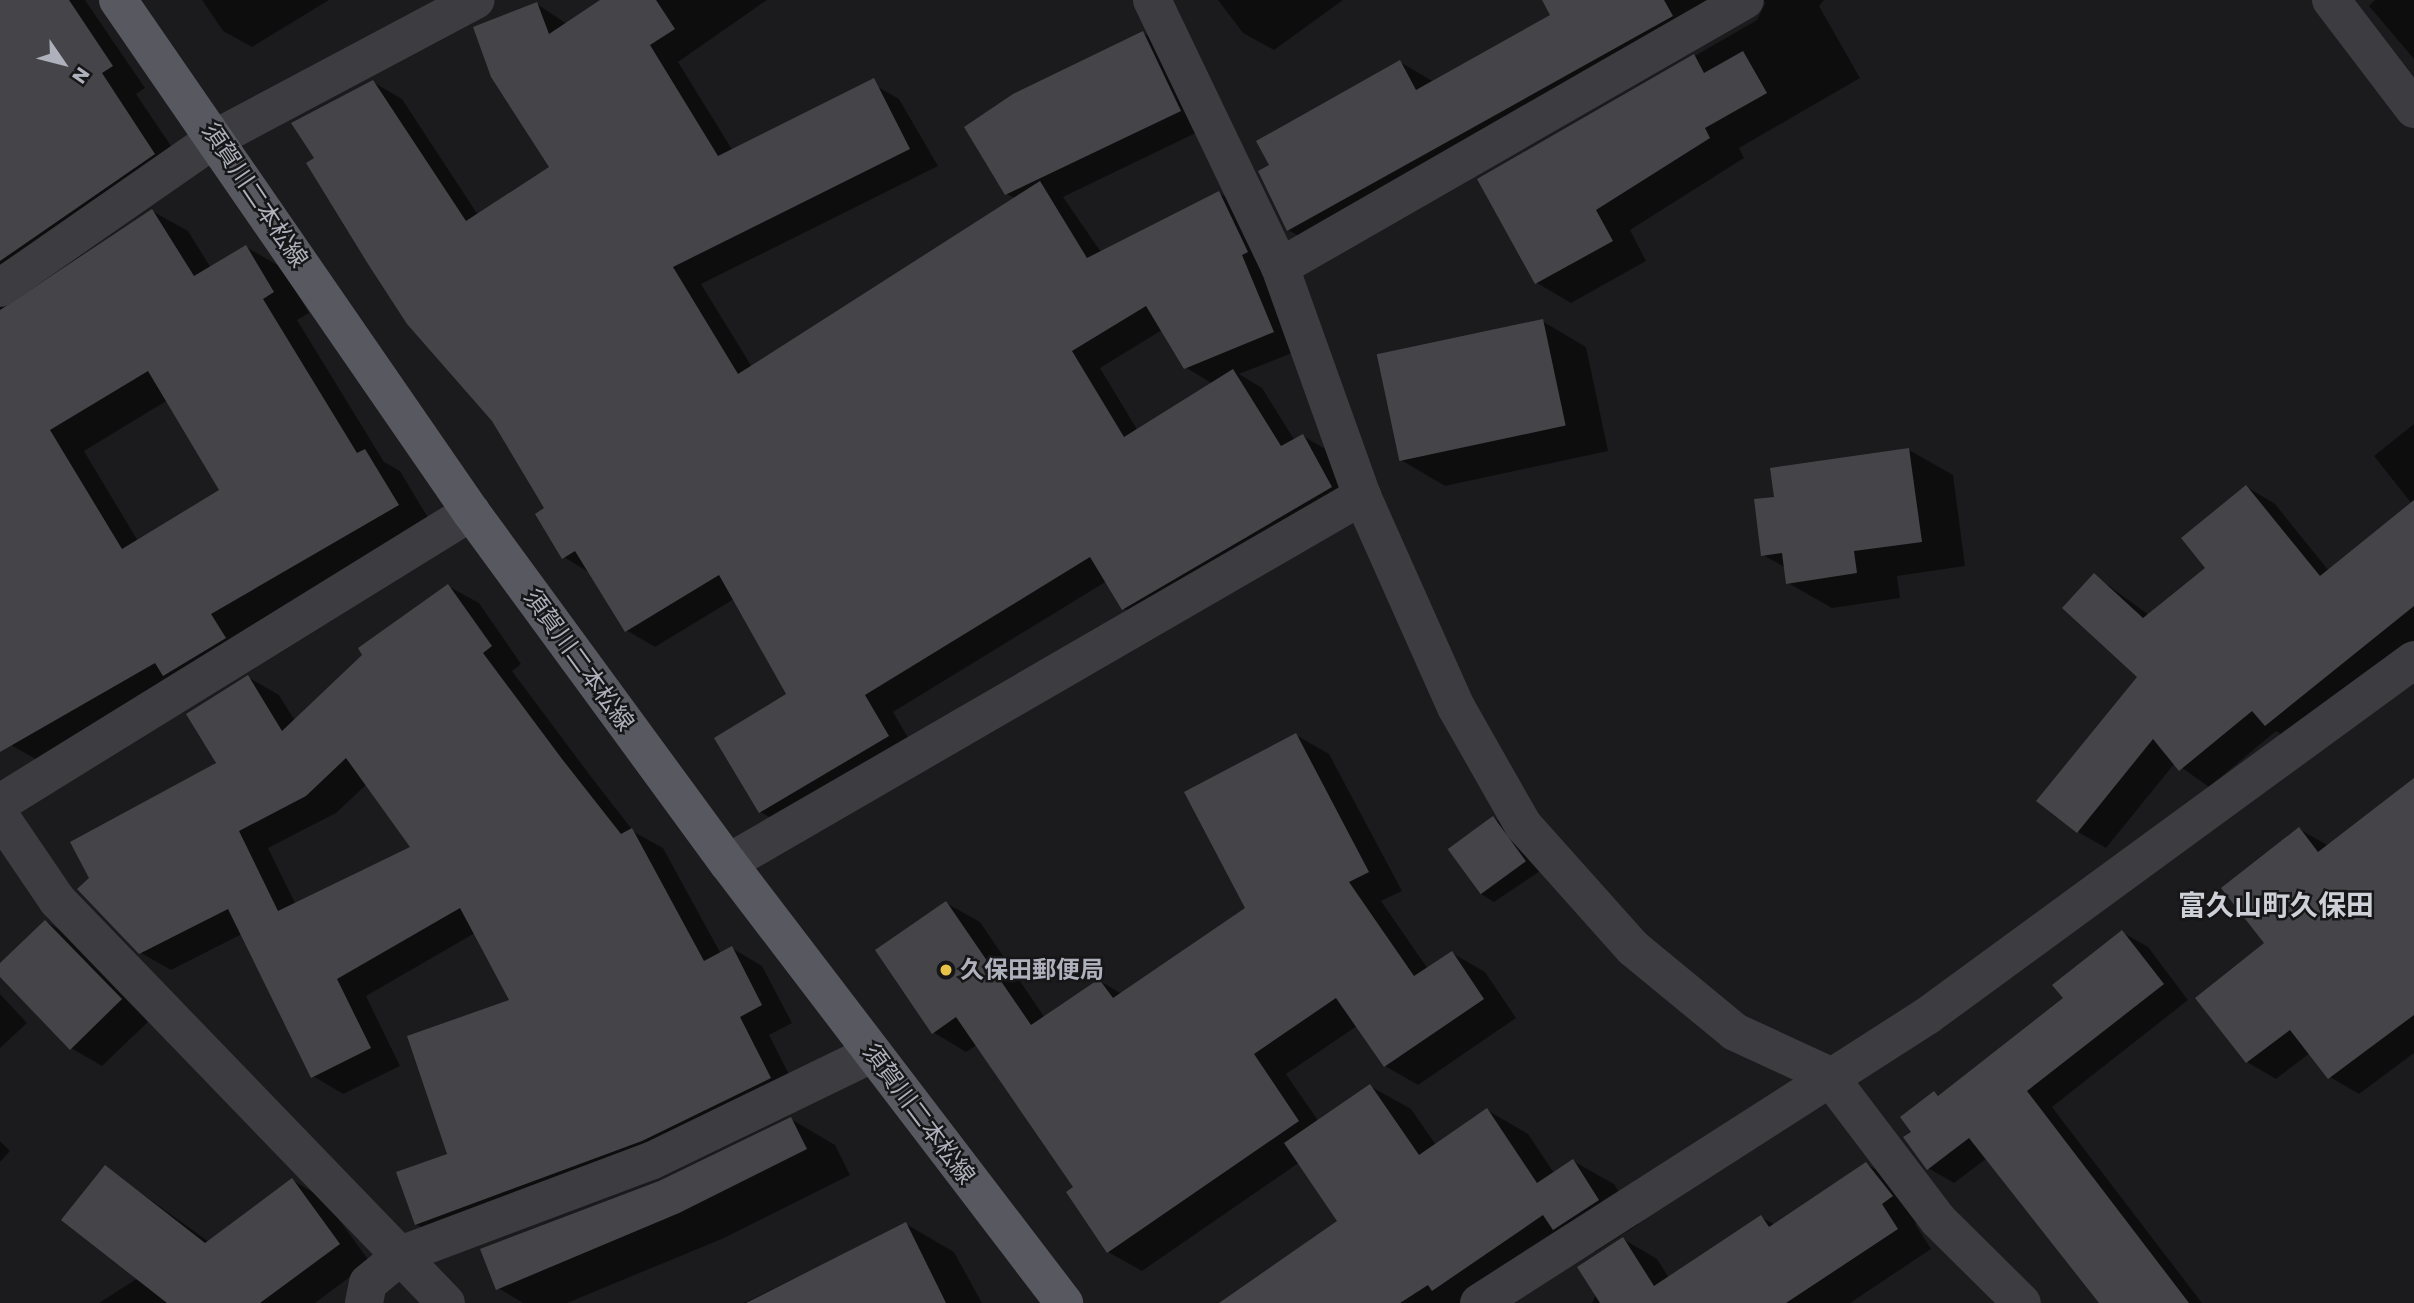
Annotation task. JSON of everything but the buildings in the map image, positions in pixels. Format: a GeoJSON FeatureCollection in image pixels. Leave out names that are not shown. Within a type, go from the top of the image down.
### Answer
{"type":"FeatureCollection","features":[{"type":"Feature","properties":{"kind":"main road","name":"須賀川二本松線"},"geometry":{"type":"LineString","coordinates":[[118,0],[216,138],[471,512],[728,863],[1064,1303]]}},
{"type":"Feature","properties":{"kind":"street"},"geometry":{"type":"LineString","coordinates":[[0,288],[216,138],[476,0]]}},
{"type":"Feature","properties":{"kind":"street"},"geometry":{"type":"LineString","coordinates":[[1152,0],[1280,267],[1362,496],[1456,707],[1523,825],[1633,948],[1725,1024],[1828,1074],[1938,1220],[2022,1303]]}},
{"type":"Feature","properties":{"kind":"street"},"geometry":{"type":"LineString","coordinates":[[2331,0],[2414,108]]}},
{"type":"Feature","properties":{"kind":"street"},"geometry":{"type":"LineString","coordinates":[[1280,267],[1725,4]]}},
{"type":"Feature","properties":{"kind":"street"},"geometry":{"type":"LineString","coordinates":[[728,863],[1362,496]]}},
{"type":"Feature","properties":{"kind":"street"},"geometry":{"type":"LineString","coordinates":[[0,803],[471,512]]}},
{"type":"Feature","properties":{"kind":"street"},"geometry":{"type":"LineString","coordinates":[[1479,1303],[1828,1074],[1927,1016],[2414,660]]}},
{"type":"Feature","properties":{"kind":"street"},"geometry":{"type":"LineString","coordinates":[[0,816],[57,900],[403,1254],[446,1303]]}},
{"type":"Feature","properties":{"kind":"street"},"geometry":{"type":"LineString","coordinates":[[364,1303],[368,1283],[403,1254],[651,1161],[873,1053]]}},
{"type":"Feature","properties":{"kind":"place","name":"久保田郵便局"},"geometry":{"type":"Point","coordinates":[946,970]}},
{"type":"Feature","properties":{"kind":"district","name":"富久山町久保田"},"geometry":{"type":"Point","coordinates":[2276,906]}}]}
